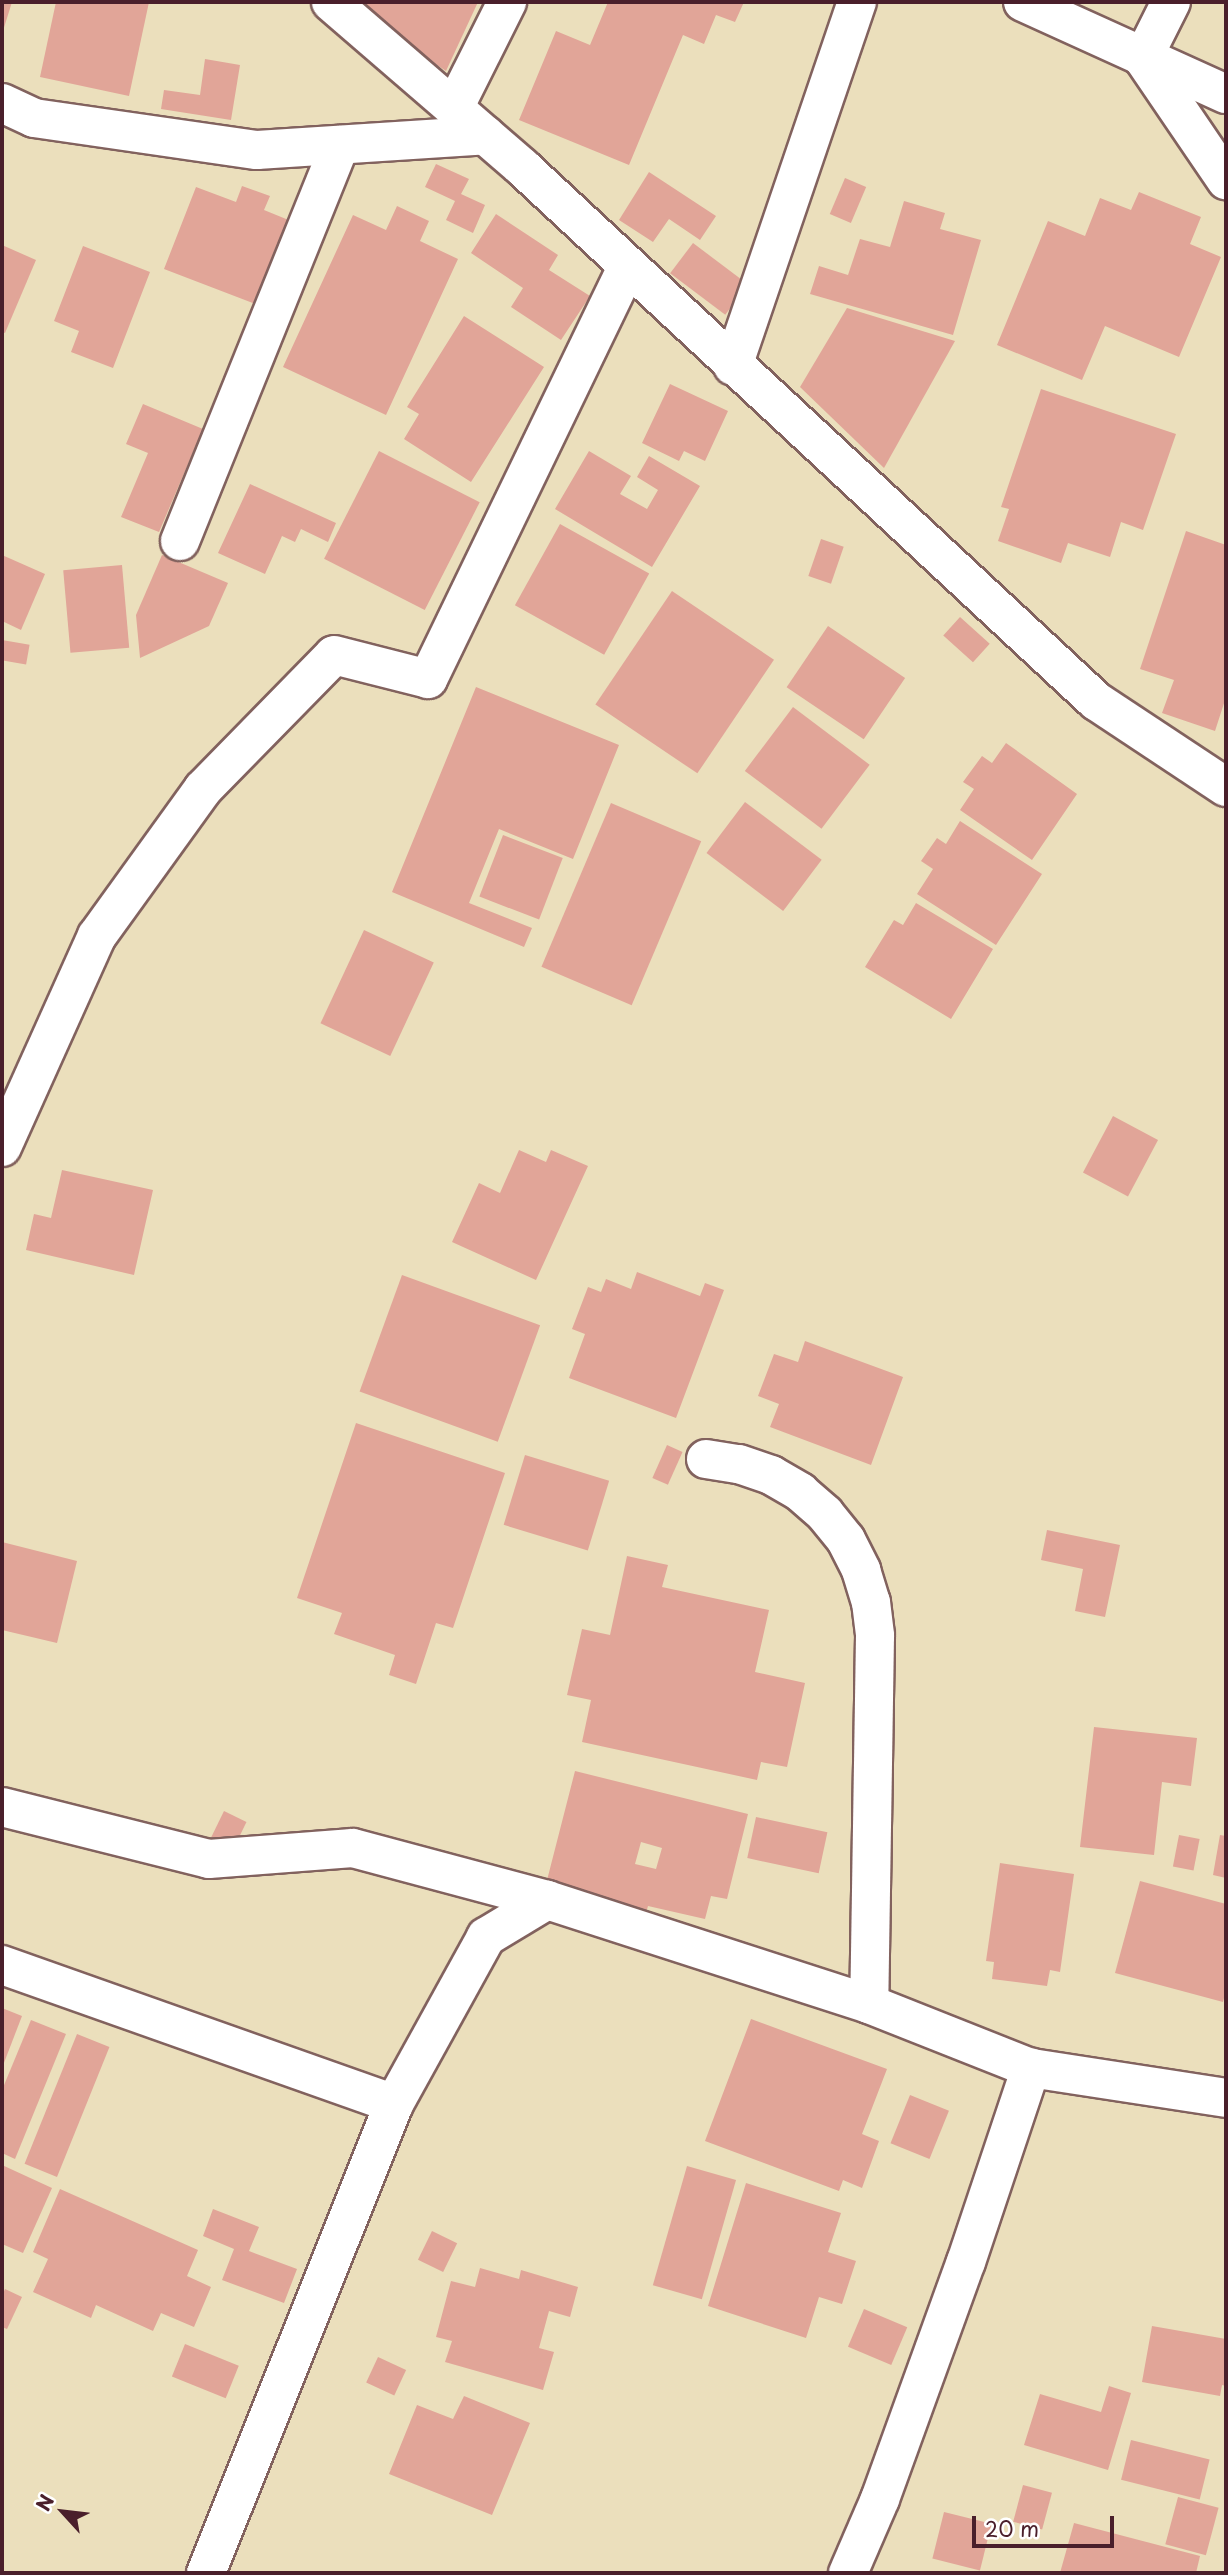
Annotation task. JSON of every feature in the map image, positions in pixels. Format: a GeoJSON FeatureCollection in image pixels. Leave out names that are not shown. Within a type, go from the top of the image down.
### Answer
{"type":"FeatureCollection","features":[{"type":"Feature","properties":{"kind":"street"},"geometry":{"type":"LineString","coordinates":[[331,2],[486,135],[1096,701],[1226,787]]}},
{"type":"Feature","properties":{"kind":"street"},"geometry":{"type":"LineString","coordinates":[[454,108],[507,2]]}},
{"type":"Feature","properties":{"kind":"street"},"geometry":{"type":"LineString","coordinates":[[733,366],[858,2]]}},
{"type":"Feature","properties":{"kind":"street"},"geometry":{"type":"LineString","coordinates":[[1023,2],[1226,94]]}},
{"type":"Feature","properties":{"kind":"street"},"geometry":{"type":"LineString","coordinates":[[1143,58],[1171,2]]}},
{"type":"Feature","properties":{"kind":"street"},"geometry":{"type":"LineString","coordinates":[[1143,58],[1226,180]]}},
{"type":"Feature","properties":{"kind":"street"},"geometry":{"type":"LineString","coordinates":[[2,103],[34,118],[257,150],[486,135]]}},
{"type":"Feature","properties":{"kind":"street"},"geometry":{"type":"LineString","coordinates":[[180,541],[340,145]]}},
{"type":"Feature","properties":{"kind":"street"},"geometry":{"type":"LineString","coordinates":[[2,1147],[97,936],[203,789],[334,655],[428,679],[627,267]]}},
{"type":"Feature","properties":{"kind":"street"},"geometry":{"type":"LineString","coordinates":[[706,1459],[739,1464],[771,1475],[800,1492],[825,1514],[846,1540],[861,1570],[872,1602],[875,1636],[869,2004]]}},
{"type":"Feature","properties":{"kind":"street"},"geometry":{"type":"LineString","coordinates":[[2,1807],[209,1859],[353,1847],[547,1900],[869,2004],[1031,2068],[1226,2098]]}},
{"type":"Feature","properties":{"kind":"street"},"geometry":{"type":"LineString","coordinates":[[206,2573],[394,2104],[486,1937],[547,1900]]}},
{"type":"Feature","properties":{"kind":"street"},"geometry":{"type":"LineString","coordinates":[[2,1965],[394,2104]]}},
{"type":"Feature","properties":{"kind":"street"},"geometry":{"type":"LineString","coordinates":[[848,2573],[880,2499],[957,2287],[1031,2068]]}},
{"type":"Feature","properties":{"kind":"building"},"geometry":{"type":"Polygon","coordinates":[[[2,2],[12,2],[2,34],[2,2]]]}},
{"type":"Feature","properties":{"kind":"building"},"geometry":{"type":"Polygon","coordinates":[[[56,2],[149,2],[129,96],[40,77],[56,2]]]}},
{"type":"Feature","properties":{"kind":"building"},"geometry":{"type":"Polygon","coordinates":[[[350,2],[478,2],[446,71],[348,6],[350,2]]]}},
{"type":"Feature","properties":{"kind":"building"},"geometry":{"type":"Polygon","coordinates":[[[608,2],[744,2],[735,22],[716,15],[704,44],[683,35],[629,165],[519,120],[556,31],[590,45],[608,2]]]}},
{"type":"Feature","properties":{"kind":"building"},"geometry":{"type":"Polygon","coordinates":[[[205,59],[240,65],[231,120],[161,109],[164,90],[200,95],[205,59]]]}},
{"type":"Feature","properties":{"kind":"building"},"geometry":{"type":"Polygon","coordinates":[[[436,164],[469,179],[461,194],[485,205],[473,233],[446,220],[455,201],[425,187],[436,164]]]}},
{"type":"Feature","properties":{"kind":"building"},"geometry":{"type":"Polygon","coordinates":[[[649,172],[716,216],[700,240],[669,219],[653,242],[619,220],[649,172]]]}},
{"type":"Feature","properties":{"kind":"building"},"geometry":{"type":"Polygon","coordinates":[[[845,178],[866,187],[851,223],[830,214],[845,178]]]}},
{"type":"Feature","properties":{"kind":"building"},"geometry":{"type":"Polygon","coordinates":[[[242,186],[270,196],[264,210],[291,221],[258,305],[164,269],[196,187],[236,202],[242,186]]]}},
{"type":"Feature","properties":{"kind":"building"},"geometry":{"type":"Polygon","coordinates":[[[1139,192],[1201,217],[1190,244],[1221,257],[1179,357],[1105,326],[1082,380],[997,345],[1048,221],[1085,236],[1100,198],[1131,210],[1139,192]]]}},
{"type":"Feature","properties":{"kind":"building"},"geometry":{"type":"Polygon","coordinates":[[[904,201],[945,213],[940,229],[981,240],[953,335],[810,294],[819,266],[848,275],[860,239],[890,247],[904,201]]]}},
{"type":"Feature","properties":{"kind":"building"},"geometry":{"type":"Polygon","coordinates":[[[397,206],[429,221],[420,241],[458,259],[386,415],[283,367],[353,215],[386,230],[397,206]]]}},
{"type":"Feature","properties":{"kind":"building"},"geometry":{"type":"Polygon","coordinates":[[[496,214],[558,255],[549,270],[590,296],[561,340],[511,307],[523,288],[471,253],[496,214]]]}},
{"type":"Feature","properties":{"kind":"building"},"geometry":{"type":"Polygon","coordinates":[[[693,243],[748,285],[725,315],[670,273],[693,243]]]}},
{"type":"Feature","properties":{"kind":"building"},"geometry":{"type":"Polygon","coordinates":[[[2,245],[36,260],[5,333],[2,332],[2,245]]]}},
{"type":"Feature","properties":{"kind":"building"},"geometry":{"type":"Polygon","coordinates":[[[83,246],[150,272],[113,368],[71,352],[79,331],[54,321],[83,246]]]}},
{"type":"Feature","properties":{"kind":"building"},"geometry":{"type":"Polygon","coordinates":[[[847,308],[955,341],[884,468],[800,387],[847,308]]]}},
{"type":"Feature","properties":{"kind":"building"},"geometry":{"type":"Polygon","coordinates":[[[464,316],[544,367],[471,482],[404,439],[419,414],[407,407],[464,316]]]}},
{"type":"Feature","properties":{"kind":"building"},"geometry":{"type":"Polygon","coordinates":[[[670,384],[728,411],[705,461],[684,451],[679,461],[642,443],[670,384]]]}},
{"type":"Feature","properties":{"kind":"building"},"geometry":{"type":"Polygon","coordinates":[[[1041,389],[1176,434],[1143,530],[1121,522],[1110,557],[1068,543],[1061,563],[998,541],[1009,509],[1001,507],[1041,389]]]}},
{"type":"Feature","properties":{"kind":"building"},"geometry":{"type":"Polygon","coordinates":[[[143,404],[203,429],[159,532],[121,517],[148,453],[126,444],[143,404]]]}},
{"type":"Feature","properties":{"kind":"building"},"geometry":{"type":"Polygon","coordinates":[[[379,451],[480,502],[425,610],[324,559],[379,451]]]}},
{"type":"Feature","properties":{"kind":"building"},"geometry":{"type":"Polygon","coordinates":[[[589,451],[631,476],[620,494],[647,509],[658,490],[637,477],[649,456],[700,486],[652,567],[555,509],[589,451]]]}},
{"type":"Feature","properties":{"kind":"building"},"geometry":{"type":"Polygon","coordinates":[[[250,484],[336,523],[328,542],[301,529],[295,542],[282,536],[265,574],[218,553],[250,484]]]}},
{"type":"Feature","properties":{"kind":"building"},"geometry":{"type":"Polygon","coordinates":[[[560,524],[649,573],[604,655],[515,605],[560,524]]]}},
{"type":"Feature","properties":{"kind":"building"},"geometry":{"type":"Polygon","coordinates":[[[1186,531],[1226,545],[1226,697],[1215,731],[1162,713],[1174,680],[1140,669],[1186,531]]]}},
{"type":"Feature","properties":{"kind":"building"},"geometry":{"type":"Polygon","coordinates":[[[821,539],[844,547],[831,584],[808,576],[821,539]]]}},
{"type":"Feature","properties":{"kind":"building"},"geometry":{"type":"Polygon","coordinates":[[[2,555],[45,574],[21,630],[2,621],[2,555]]]}},
{"type":"Feature","properties":{"kind":"building"},"geometry":{"type":"Polygon","coordinates":[[[162,555],[228,583],[209,626],[140,658],[136,615],[162,555]]]}},
{"type":"Feature","properties":{"kind":"building"},"geometry":{"type":"Polygon","coordinates":[[[122,565],[129,648],[70,653],[63,570],[122,565]]]}},
{"type":"Feature","properties":{"kind":"building"},"geometry":{"type":"Polygon","coordinates":[[[672,591],[774,660],[697,773],[595,705],[672,591]]]}},
{"type":"Feature","properties":{"kind":"building"},"geometry":{"type":"Polygon","coordinates":[[[960,617],[990,644],[973,662],[943,636],[960,617]]]}},
{"type":"Feature","properties":{"kind":"building"},"geometry":{"type":"Polygon","coordinates":[[[828,626],[905,678],[864,739],[787,687],[828,626]]]}},
{"type":"Feature","properties":{"kind":"building"},"geometry":{"type":"Polygon","coordinates":[[[2,640],[30,645],[26,665],[2,660],[2,640]]]}},
{"type":"Feature","properties":{"kind":"building"},"geometry":{"type":"Polygon","coordinates":[[[476,687],[619,745],[573,859],[499,829],[469,903],[532,928],[524,947],[392,892],[476,687]]]}},
{"type":"Feature","properties":{"kind":"building"},"geometry":{"type":"Polygon","coordinates":[[[793,707],[870,765],[822,829],[745,771],[793,707]]]}},
{"type":"Feature","properties":{"kind":"building"},"geometry":{"type":"Polygon","coordinates":[[[1006,743],[1077,794],[1032,860],[960,810],[974,789],[963,782],[982,756],[992,763],[1006,743]]]}},
{"type":"Feature","properties":{"kind":"building"},"geometry":{"type":"Polygon","coordinates":[[[745,802],[822,860],[783,911],[706,853],[745,802]]]}},
{"type":"Feature","properties":{"kind":"building"},"geometry":{"type":"Polygon","coordinates":[[[611,803],[701,841],[632,1005],[541,967],[611,803]]]}},
{"type":"Feature","properties":{"kind":"building"},"geometry":{"type":"Polygon","coordinates":[[[960,821],[1042,874],[996,945],[917,894],[933,869],[921,861],[937,838],[946,844],[960,821]]]}},
{"type":"Feature","properties":{"kind":"building"},"geometry":{"type":"Polygon","coordinates":[[[503,835],[563,858],[539,920],[479,897],[503,835]]]}},
{"type":"Feature","properties":{"kind":"building"},"geometry":{"type":"Polygon","coordinates":[[[916,903],[993,949],[951,1019],[865,967],[894,920],[903,925],[916,903]]]}},
{"type":"Feature","properties":{"kind":"building"},"geometry":{"type":"Polygon","coordinates":[[[364,930],[434,963],[390,1056],[320,1023],[364,930]]]}},
{"type":"Feature","properties":{"kind":"building"},"geometry":{"type":"Polygon","coordinates":[[[1113,1116],[1158,1140],[1128,1196],[1083,1173],[1113,1116]]]}},
{"type":"Feature","properties":{"kind":"building"},"geometry":{"type":"Polygon","coordinates":[[[519,1150],[546,1162],[551,1150],[588,1166],[536,1280],[452,1242],[479,1183],[500,1193],[519,1150]]]}},
{"type":"Feature","properties":{"kind":"building"},"geometry":{"type":"Polygon","coordinates":[[[62,1170],[153,1190],[134,1275],[26,1250],[34,1214],[51,1218],[62,1170]]]}},
{"type":"Feature","properties":{"kind":"building"},"geometry":{"type":"Polygon","coordinates":[[[637,1272],[700,1296],[705,1283],[724,1290],[676,1418],[569,1378],[585,1334],[572,1329],[588,1287],[601,1292],[606,1279],[631,1289],[637,1272]]]}},
{"type":"Feature","properties":{"kind":"building"},"geometry":{"type":"Polygon","coordinates":[[[402,1275],[540,1325],[498,1442],[360,1392],[402,1275]]]}},
{"type":"Feature","properties":{"kind":"building"},"geometry":{"type":"Polygon","coordinates":[[[805,1341],[903,1377],[871,1465],[770,1427],[779,1404],[758,1396],[774,1354],[798,1362],[805,1341]]]}},
{"type":"Feature","properties":{"kind":"building"},"geometry":{"type":"Polygon","coordinates":[[[356,1423],[505,1473],[453,1628],[436,1623],[416,1684],[389,1675],[395,1655],[334,1634],[342,1613],[297,1598],[356,1423]]]}},
{"type":"Feature","properties":{"kind":"building"},"geometry":{"type":"Polygon","coordinates":[[[667,1445],[683,1452],[668,1485],[652,1478],[667,1445]]]}},
{"type":"Feature","properties":{"kind":"building"},"geometry":{"type":"Polygon","coordinates":[[[525,1455],[609,1481],[588,1551],[504,1525],[525,1455]]]}},
{"type":"Feature","properties":{"kind":"building"},"geometry":{"type":"Polygon","coordinates":[[[1047,1530],[1120,1545],[1105,1617],[1075,1611],[1083,1569],[1041,1560],[1047,1530]]]}},
{"type":"Feature","properties":{"kind":"building"},"geometry":{"type":"Polygon","coordinates":[[[2,1542],[77,1561],[57,1643],[2,1630],[2,1542]]]}},
{"type":"Feature","properties":{"kind":"building"},"geometry":{"type":"Polygon","coordinates":[[[627,1556],[668,1565],[662,1587],[769,1610],[755,1672],[805,1683],[787,1767],[761,1762],[757,1780],[582,1742],[591,1700],[567,1695],[582,1629],[610,1635],[627,1556]]]}},
{"type":"Feature","properties":{"kind":"building"},"geometry":{"type":"Polygon","coordinates":[[[1094,1727],[1197,1738],[1191,1786],[1162,1782],[1154,1855],[1080,1847],[1094,1727]]]}},
{"type":"Feature","properties":{"kind":"building"},"geometry":{"type":"Polygon","coordinates":[[[575,1771],[748,1814],[727,1899],[711,1896],[705,1919],[648,1906],[646,1913],[545,1888],[575,1771]],[[641,1842],[635,1864],[656,1869],[662,1848],[641,1842]]]}},
{"type":"Feature","properties":{"kind":"building"},"geometry":{"type":"Polygon","coordinates":[[[224,1811],[246,1822],[233,1849],[211,1838],[224,1811]]]}},
{"type":"Feature","properties":{"kind":"building"},"geometry":{"type":"Polygon","coordinates":[[[756,1817],[827,1832],[819,1873],[747,1858],[756,1817]]]}},
{"type":"Feature","properties":{"kind":"building"},"geometry":{"type":"Polygon","coordinates":[[[1179,1835],[1200,1839],[1194,1870],[1173,1866],[1179,1835]]]}},
{"type":"Feature","properties":{"kind":"building"},"geometry":{"type":"Polygon","coordinates":[[[1220,1835],[1226,1836],[1226,1878],[1213,1875],[1220,1835]]]}},
{"type":"Feature","properties":{"kind":"building"},"geometry":{"type":"Polygon","coordinates":[[[1000,1863],[1074,1874],[1060,1972],[1050,1970],[1047,1986],[992,1979],[994,1962],[986,1961],[1000,1863]]]}},
{"type":"Feature","properties":{"kind":"building"},"geometry":{"type":"Polygon","coordinates":[[[1140,1881],[1226,1904],[1226,1990],[1223,2002],[1115,1973],[1140,1881]]]}},
{"type":"Feature","properties":{"kind":"building"},"geometry":{"type":"Polygon","coordinates":[[[2,2008],[22,2016],[2,2068],[2,2008]]]}},
{"type":"Feature","properties":{"kind":"building"},"geometry":{"type":"Polygon","coordinates":[[[751,2019],[887,2069],[862,2134],[879,2141],[862,2188],[843,2180],[839,2191],[705,2141],[751,2019]]]}},
{"type":"Feature","properties":{"kind":"building"},"geometry":{"type":"Polygon","coordinates":[[[31,2020],[66,2034],[15,2159],[2,2153],[2,2090],[31,2020]]]}},
{"type":"Feature","properties":{"kind":"building"},"geometry":{"type":"Polygon","coordinates":[[[77,2034],[109,2047],[57,2177],[25,2164],[77,2034]]]}},
{"type":"Feature","properties":{"kind":"building"},"geometry":{"type":"Polygon","coordinates":[[[910,2095],[949,2111],[929,2159],[891,2143],[910,2095]]]}},
{"type":"Feature","properties":{"kind":"building"},"geometry":{"type":"Polygon","coordinates":[[[2,2165],[52,2188],[23,2253],[2,2244],[2,2165]]]}},
{"type":"Feature","properties":{"kind":"building"},"geometry":{"type":"Polygon","coordinates":[[[687,2166],[736,2180],[702,2299],[653,2285],[687,2166]]]}},
{"type":"Feature","properties":{"kind":"building"},"geometry":{"type":"Polygon","coordinates":[[[746,2183],[841,2213],[828,2252],[856,2261],[842,2304],[819,2297],[806,2338],[708,2306],[746,2183]]]}},
{"type":"Feature","properties":{"kind":"building"},"geometry":{"type":"Polygon","coordinates":[[[60,2189],[198,2250],[187,2276],[211,2287],[194,2327],[161,2313],[153,2331],[96,2305],[91,2318],[33,2292],[48,2259],[33,2252],[60,2189]]]}},
{"type":"Feature","properties":{"kind":"building"},"geometry":{"type":"Polygon","coordinates":[[[213,2209],[259,2227],[249,2251],[297,2269],[284,2303],[222,2280],[234,2249],[203,2236],[213,2209]]]}},
{"type":"Feature","properties":{"kind":"building"},"geometry":{"type":"Polygon","coordinates":[[[432,2231],[457,2243],[443,2272],[418,2260],[432,2231]]]}},
{"type":"Feature","properties":{"kind":"building"},"geometry":{"type":"Polygon","coordinates":[[[480,2268],[519,2279],[521,2270],[578,2287],[570,2317],[549,2311],[539,2348],[554,2352],[543,2390],[445,2362],[452,2341],[436,2337],[451,2281],[475,2287],[480,2268]]]}},
{"type":"Feature","properties":{"kind":"building"},"geometry":{"type":"Polygon","coordinates":[[[5,2289],[22,2297],[7,2329],[2,2327],[2,2296],[5,2289]]]}},
{"type":"Feature","properties":{"kind":"building"},"geometry":{"type":"Polygon","coordinates":[[[864,2309],[907,2327],[891,2365],[848,2347],[864,2309]]]}},
{"type":"Feature","properties":{"kind":"building"},"geometry":{"type":"Polygon","coordinates":[[[1152,2326],[1226,2339],[1226,2386],[1222,2385],[1220,2396],[1142,2382],[1152,2326]]]}},
{"type":"Feature","properties":{"kind":"building"},"geometry":{"type":"Polygon","coordinates":[[[185,2344],[239,2366],[226,2398],[172,2376],[185,2344]]]}},
{"type":"Feature","properties":{"kind":"building"},"geometry":{"type":"Polygon","coordinates":[[[378,2357],[406,2370],[394,2395],[366,2382],[378,2357]]]}},
{"type":"Feature","properties":{"kind":"building"},"geometry":{"type":"Polygon","coordinates":[[[1109,2386],[1131,2393],[1108,2470],[1024,2445],[1040,2394],[1101,2412],[1109,2386]]]}},
{"type":"Feature","properties":{"kind":"building"},"geometry":{"type":"Polygon","coordinates":[[[464,2396],[530,2423],[492,2515],[389,2474],[417,2405],[453,2419],[464,2396]]]}},
{"type":"Feature","properties":{"kind":"building"},"geometry":{"type":"Polygon","coordinates":[[[1131,2440],[1210,2460],[1200,2499],[1121,2480],[1131,2440]]]}},
{"type":"Feature","properties":{"kind":"building"},"geometry":{"type":"Polygon","coordinates":[[[1023,2485],[1052,2493],[1042,2529],[1013,2522],[1023,2485]]]}},
{"type":"Feature","properties":{"kind":"building"},"geometry":{"type":"Polygon","coordinates":[[[1178,2497],[1219,2508],[1206,2555],[1165,2544],[1178,2497]]]}},
{"type":"Feature","properties":{"kind":"building"},"geometry":{"type":"Polygon","coordinates":[[[944,2512],[992,2524],[980,2570],[932,2559],[944,2512]]]}},
{"type":"Feature","properties":{"kind":"building"},"geometry":{"type":"Polygon","coordinates":[[[1074,2523],[1200,2556],[1196,2573],[1060,2573],[1074,2523]]]}}]}
